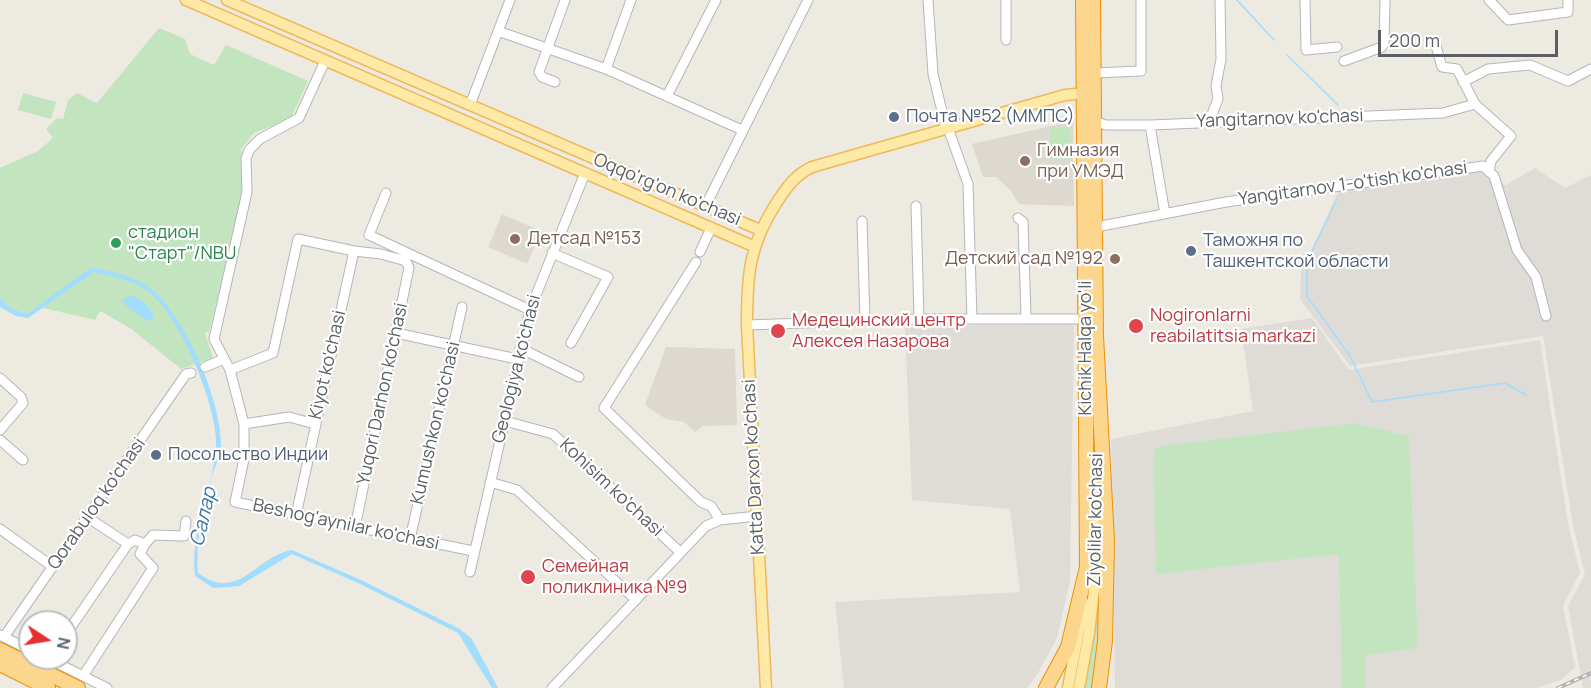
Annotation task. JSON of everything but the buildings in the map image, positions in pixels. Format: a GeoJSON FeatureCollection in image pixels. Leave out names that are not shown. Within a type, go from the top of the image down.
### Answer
{"type":"FeatureCollection","features":[{"type":"Feature","properties":{"kind":"highway","name":"Kichik Halqa yo'li"},"geometry":{"type":"LineString","coordinates":[[1083,0],[1096,227],[1091,319],[1096,350],[1107,541],[1104,649],[1099,688]]}},
{"type":"Feature","properties":{"kind":"highway","name":"Kichik Halqa yo'li"},"geometry":{"type":"LineString","coordinates":[[1089,93],[1095,73],[1094,0]]}},
{"type":"Feature","properties":{"kind":"highway","name":"Kichik Halqa yo'li"},"geometry":{"type":"LineString","coordinates":[[1046,688],[1061,664],[1072,635],[1087,567],[1091,319],[1090,120]]}},
{"type":"Feature","properties":{"kind":"highway"},"geometry":{"type":"LineString","coordinates":[[1,640],[81,682]]}},
{"type":"Feature","properties":{"kind":"highway"},"geometry":{"type":"LineString","coordinates":[[0,664],[48,688]]}},
{"type":"Feature","properties":{"kind":"main road","name":"Oqqo'rg'on ko'chasi"},"geometry":{"type":"LineString","coordinates":[[186,0],[753,246]]}},
{"type":"Feature","properties":{"kind":"main road","name":"Oqqo'rg'on ko'chasi"},"geometry":{"type":"LineString","coordinates":[[229,0],[760,230],[790,183],[803,171],[819,164],[1065,95],[1089,93]]}},
{"type":"Feature","properties":{"kind":"main road"},"geometry":{"type":"LineString","coordinates":[[221,15],[229,0]]}},
{"type":"Feature","properties":{"kind":"main road"},"geometry":{"type":"LineString","coordinates":[[464,121],[470,105]]}},
{"type":"Feature","properties":{"kind":"main road"},"geometry":{"type":"LineString","coordinates":[[531,150],[537,134]]}},
{"type":"Feature","properties":{"kind":"main road","name":"Katta Darxon ko'chasi"},"geometry":{"type":"LineString","coordinates":[[760,230],[753,246],[747,274],[747,325],[766,688]]}},
{"type":"Feature","properties":{"kind":"main road","name":"Ziyolilar ko'chasi"},"geometry":{"type":"LineString","coordinates":[[1078,688],[1089,633],[1098,557],[1096,350]]}},
{"type":"Feature","properties":{"kind":"main road","name":"Ziyolilar ko'chasi"},"geometry":{"type":"LineString","coordinates":[[1068,688],[1080,629],[1087,567]]}},
{"type":"Feature","properties":{"kind":"street"},"geometry":{"type":"LineString","coordinates":[[470,105],[510,0]]}},
{"type":"Feature","properties":{"kind":"street"},"geometry":{"type":"LineString","coordinates":[[555,82],[542,77],[538,72],[565,0]]}},
{"type":"Feature","properties":{"kind":"street"},"geometry":{"type":"LineString","coordinates":[[606,69],[632,0]]}},
{"type":"Feature","properties":{"kind":"street"},"geometry":{"type":"LineString","coordinates":[[667,96],[716,0]]}},
{"type":"Feature","properties":{"kind":"street"},"geometry":{"type":"LineString","coordinates":[[705,207],[808,0]]}},
{"type":"Feature","properties":{"kind":"street"},"geometry":{"type":"LineString","coordinates":[[928,0],[933,74],[947,128],[968,184],[972,319]]}},
{"type":"Feature","properties":{"kind":"street"},"geometry":{"type":"LineString","coordinates":[[1006,0],[1006,40]]}},
{"type":"Feature","properties":{"kind":"street"},"geometry":{"type":"LineString","coordinates":[[1095,73],[1141,71],[1141,0]]}},
{"type":"Feature","properties":{"kind":"street"},"geometry":{"type":"LineString","coordinates":[[1209,122],[1218,99],[1216,86],[1221,59],[1220,0]]}},
{"type":"Feature","properties":{"kind":"street"},"geometry":{"type":"LineString","coordinates":[[1305,0],[1306,50],[1337,47]]}},
{"type":"Feature","properties":{"kind":"street"},"geometry":{"type":"LineString","coordinates":[[1344,61],[1382,47],[1385,0]]}},
{"type":"Feature","properties":{"kind":"street"},"geometry":{"type":"LineString","coordinates":[[1489,0],[1508,20],[1568,12],[1568,0]]}},
{"type":"Feature","properties":{"kind":"street"},"geometry":{"type":"LineString","coordinates":[[498,31],[606,69],[742,130]]}},
{"type":"Feature","properties":{"kind":"street"},"geometry":{"type":"LineString","coordinates":[[1436,46],[1442,67],[1457,69],[1475,104],[1512,138],[1491,161],[1489,171]]}},
{"type":"Feature","properties":{"kind":"street","name":"Beshog'aynilar ko'chasi"},"geometry":{"type":"LineString","coordinates":[[325,61],[299,118],[260,139],[248,154],[247,192],[214,338],[230,370],[244,424],[244,459],[235,502],[474,551]]}},
{"type":"Feature","properties":{"kind":"street"},"geometry":{"type":"LineString","coordinates":[[1463,82],[1491,69],[1535,66],[1550,75],[1568,81],[1591,69]]}},
{"type":"Feature","properties":{"kind":"street","name":"Yangitarnov ko'chasi"},"geometry":{"type":"LineString","coordinates":[[1090,120],[1106,124],[1150,125],[1443,113],[1475,104]]}},
{"type":"Feature","properties":{"kind":"street"},"geometry":{"type":"LineString","coordinates":[[1150,125],[1165,214]]}},
{"type":"Feature","properties":{"kind":"street","name":"Yangitarnov 1-o'tish ko'chasi"},"geometry":{"type":"LineString","coordinates":[[1096,227],[1226,202],[1480,166],[1494,176],[1517,250],[1536,277],[1546,316]]}},
{"type":"Feature","properties":{"kind":"street","name":"Geologiya ko'chasi"},"geometry":{"type":"LineString","coordinates":[[470,572],[530,310],[585,173]]}},
{"type":"Feature","properties":{"kind":"street"},"geometry":{"type":"LineString","coordinates":[[386,193],[369,235],[530,310]]}},
{"type":"Feature","properties":{"kind":"street"},"geometry":{"type":"LineString","coordinates":[[916,206],[919,320]]}},
{"type":"Feature","properties":{"kind":"street"},"geometry":{"type":"LineString","coordinates":[[1018,218],[1023,222],[1026,318]]}},
{"type":"Feature","properties":{"kind":"street"},"geometry":{"type":"LineString","coordinates":[[862,221],[865,320]]}},
{"type":"Feature","properties":{"kind":"street"},"geometry":{"type":"LineString","coordinates":[[700,252],[711,228]]}},
{"type":"Feature","properties":{"kind":"street"},"geometry":{"type":"LineString","coordinates":[[230,370],[273,353],[297,239],[354,251]]}},
{"type":"Feature","properties":{"kind":"street","name":"Yuqori Darhon ko'chasi"},"geometry":{"type":"LineString","coordinates":[[354,251],[381,254],[406,261],[409,268],[355,527]]}},
{"type":"Feature","properties":{"kind":"street","name":"Kiyot ko'chasi"},"geometry":{"type":"LineString","coordinates":[[296,514],[354,251]]}},
{"type":"Feature","properties":{"kind":"street"},"geometry":{"type":"LineString","coordinates":[[552,253],[608,277],[571,343]]}},
{"type":"Feature","properties":{"kind":"street"},"geometry":{"type":"LineString","coordinates":[[696,262],[604,408],[701,502],[711,506],[720,520]]}},
{"type":"Feature","properties":{"kind":"street","name":"Kumushkon ko'chasi"},"geometry":{"type":"LineString","coordinates":[[410,539],[462,308]]}},
{"type":"Feature","properties":{"kind":"street"},"geometry":{"type":"LineString","coordinates":[[747,325],[865,320],[1091,319]]}},
{"type":"Feature","properties":{"kind":"street"},"geometry":{"type":"LineString","coordinates":[[396,333],[517,359]]}},
{"type":"Feature","properties":{"kind":"street"},"geometry":{"type":"LineString","coordinates":[[520,348],[579,377]]}},
{"type":"Feature","properties":{"kind":"street"},"geometry":{"type":"LineString","coordinates":[[205,367],[224,359]]}},
{"type":"Feature","properties":{"kind":"street","name":"Qorabuloq ko'chasi"},"geometry":{"type":"LineString","coordinates":[[1,640],[186,374],[191,373]]}},
{"type":"Feature","properties":{"kind":"street"},"geometry":{"type":"LineString","coordinates":[[0,378],[21,397],[22,403],[0,430]]}},
{"type":"Feature","properties":{"kind":"street"},"geometry":{"type":"LineString","coordinates":[[244,424],[289,417],[315,423]]}},
{"type":"Feature","properties":{"kind":"street","name":"Kohisim ko'chasi"},"geometry":{"type":"LineString","coordinates":[[505,421],[553,434],[681,552]]}},
{"type":"Feature","properties":{"kind":"street"},"geometry":{"type":"LineString","coordinates":[[0,440],[23,460]]}},
{"type":"Feature","properties":{"kind":"street"},"geometry":{"type":"LineString","coordinates":[[490,482],[517,490],[636,600]]}},
{"type":"Feature","properties":{"kind":"street"},"geometry":{"type":"LineString","coordinates":[[552,688],[706,526],[720,520],[757,516]]}},
{"type":"Feature","properties":{"kind":"street"},"geometry":{"type":"LineString","coordinates":[[87,517],[128,544]]}},
{"type":"Feature","properties":{"kind":"street"},"geometry":{"type":"LineString","coordinates":[[81,682],[153,568],[141,556],[145,544],[153,535],[184,536],[186,521]]}},
{"type":"Feature","properties":{"kind":"street"},"geometry":{"type":"LineString","coordinates":[[0,529],[53,567]]}},
{"type":"Feature","properties":{"kind":"street"},"geometry":{"type":"LineString","coordinates":[[78,617],[128,544],[135,540],[145,544]]}},
{"type":"Feature","properties":{"kind":"street"},"geometry":{"type":"LineString","coordinates":[[1,640],[18,646]]}},
{"type":"Feature","properties":{"kind":"street"},"geometry":{"type":"LineString","coordinates":[[64,670],[81,682],[107,688]]}},
{"type":"Feature","properties":{"kind":"shaded area","name":"Гимназия при УМЭД"},"geometry":{"type":"Polygon","coordinates":[[[1073,121],[1074,206],[1019,204],[1011,191],[996,177],[983,177],[972,144],[1073,121]]]}},
{"type":"Feature","properties":{"kind":"shaded area"},"geometry":{"type":"Polygon","coordinates":[[[1535,168],[1565,188],[1591,175],[1591,688],[1583,688],[1568,606],[1585,574],[1573,526],[1543,336],[1350,366],[1300,299],[1301,272],[1339,190],[1484,171],[1506,185],[1535,168]]]}},
{"type":"Feature","properties":{"kind":"shaded area","name":"Детсад №153"},"geometry":{"type":"Polygon","coordinates":[[[502,214],[541,231],[527,264],[488,247],[502,214]]]}},
{"type":"Feature","properties":{"kind":"shaded area"},"geometry":{"type":"Polygon","coordinates":[[[1312,318],[1349,370],[1540,340],[1568,524],[1580,573],[1563,606],[1575,667],[1561,680],[1536,688],[1115,688],[1111,439],[1253,411],[1241,329],[1312,318]]]}},
{"type":"Feature","properties":{"kind":"shaded area"},"geometry":{"type":"Polygon","coordinates":[[[1074,323],[1070,581],[1057,638],[1038,673],[1027,688],[844,688],[835,602],[1020,592],[1010,509],[912,500],[905,327],[1074,323]]]}},
{"type":"Feature","properties":{"kind":"shaded area"},"geometry":{"type":"Polygon","coordinates":[[[666,347],[735,349],[737,425],[703,426],[695,432],[684,422],[666,419],[645,405],[666,347]]]}},
{"type":"Feature","properties":{"kind":"green space","name":"стадион \"Старт\"/NBU"},"geometry":{"type":"Polygon","coordinates":[[[159,28],[185,39],[190,54],[214,65],[226,45],[308,81],[291,118],[254,133],[241,149],[245,188],[209,332],[205,333],[213,358],[181,369],[130,328],[100,311],[95,320],[39,307],[27,314],[9,307],[0,298],[0,168],[38,151],[53,138],[46,129],[57,118],[63,119],[68,100],[77,93],[97,103],[159,28]]]}},
{"type":"Feature","properties":{"kind":"green space"},"geometry":{"type":"Polygon","coordinates":[[[23,93],[56,102],[51,119],[18,110],[23,93]]]}},
{"type":"Feature","properties":{"kind":"green space"},"geometry":{"type":"Polygon","coordinates":[[[1050,128],[1070,128],[1071,159],[1051,160],[1050,128]]]}},
{"type":"Feature","properties":{"kind":"green space"},"geometry":{"type":"Polygon","coordinates":[[[1355,423],[1409,436],[1418,648],[1365,655],[1366,688],[1342,688],[1339,554],[1156,574],[1153,456],[1155,449],[1161,446],[1355,423]]]}},
{"type":"Feature","properties":{"kind":"green space"},"geometry":{"type":"Polygon","coordinates":[[[1099,592],[1097,666],[1092,688],[1084,688],[1099,592]]]}},
{"type":"Feature","properties":{"kind":"water","name":"Салар"},"geometry":{"type":"Polygon","coordinates":[[[96,268],[137,280],[158,295],[181,325],[209,386],[219,426],[221,448],[211,479],[201,526],[198,573],[212,581],[225,583],[247,575],[268,560],[292,550],[361,580],[460,629],[472,639],[498,688],[492,688],[458,633],[360,584],[292,554],[239,586],[213,588],[195,576],[195,544],[213,466],[216,433],[212,413],[196,366],[186,343],[162,305],[150,293],[137,285],[94,272],[28,318],[16,316],[0,307],[0,298],[9,307],[27,314],[89,269],[96,268]]]}},
{"type":"Feature","properties":{"kind":"water"},"geometry":{"type":"Polygon","coordinates":[[[132,295],[146,304],[154,315],[152,320],[147,321],[125,305],[122,299],[132,295]]]}},
{"type":"Feature","properties":{"kind":"waterway"},"geometry":{"type":"LineString","coordinates":[[1237,0],[1274,40]]}},
{"type":"Feature","properties":{"kind":"waterway"},"geometry":{"type":"LineString","coordinates":[[1287,55],[1338,105]]}},
{"type":"Feature","properties":{"kind":"waterway"},"geometry":{"type":"LineString","coordinates":[[1337,199],[1307,262],[1307,296],[1350,356],[1372,402],[1505,383],[1526,395]]}},
{"type":"Feature","properties":{"kind":"railway"},"geometry":{"type":"LineString","coordinates":[[1558,688],[1591,673]]}},
{"type":"Feature","properties":{"kind":"place","name":"Почта №52 (ММПС)"},"geometry":{"type":"Point","coordinates":[894,117]}},
{"type":"Feature","properties":{"kind":"place","name":"Гимназия при УМЭД"},"geometry":{"type":"Point","coordinates":[1025,161]}},
{"type":"Feature","properties":{"kind":"place","name":"Детсад №153"},"geometry":{"type":"Point","coordinates":[515,239]}},
{"type":"Feature","properties":{"kind":"place","name":"стадион \"Старт\"/NBU"},"geometry":{"type":"Point","coordinates":[116,243]}},
{"type":"Feature","properties":{"kind":"place","name":"Таможня по Ташкентской области"},"geometry":{"type":"Point","coordinates":[1191,251]}},
{"type":"Feature","properties":{"kind":"place","name":"Детский сад №192"},"geometry":{"type":"Point","coordinates":[1115,259]}},
{"type":"Feature","properties":{"kind":"place","name":"Nogironlarni reabilatitsia markazi"},"geometry":{"type":"Point","coordinates":[1136,326]}},
{"type":"Feature","properties":{"kind":"place","name":"Медецинский центр Алексея Назарова"},"geometry":{"type":"Point","coordinates":[778,331]}},
{"type":"Feature","properties":{"kind":"place","name":"Посольство Индии"},"geometry":{"type":"Point","coordinates":[156,455]}},
{"type":"Feature","properties":{"kind":"place","name":"Семейная поликлиника №9"},"geometry":{"type":"Point","coordinates":[528,577]}}]}
